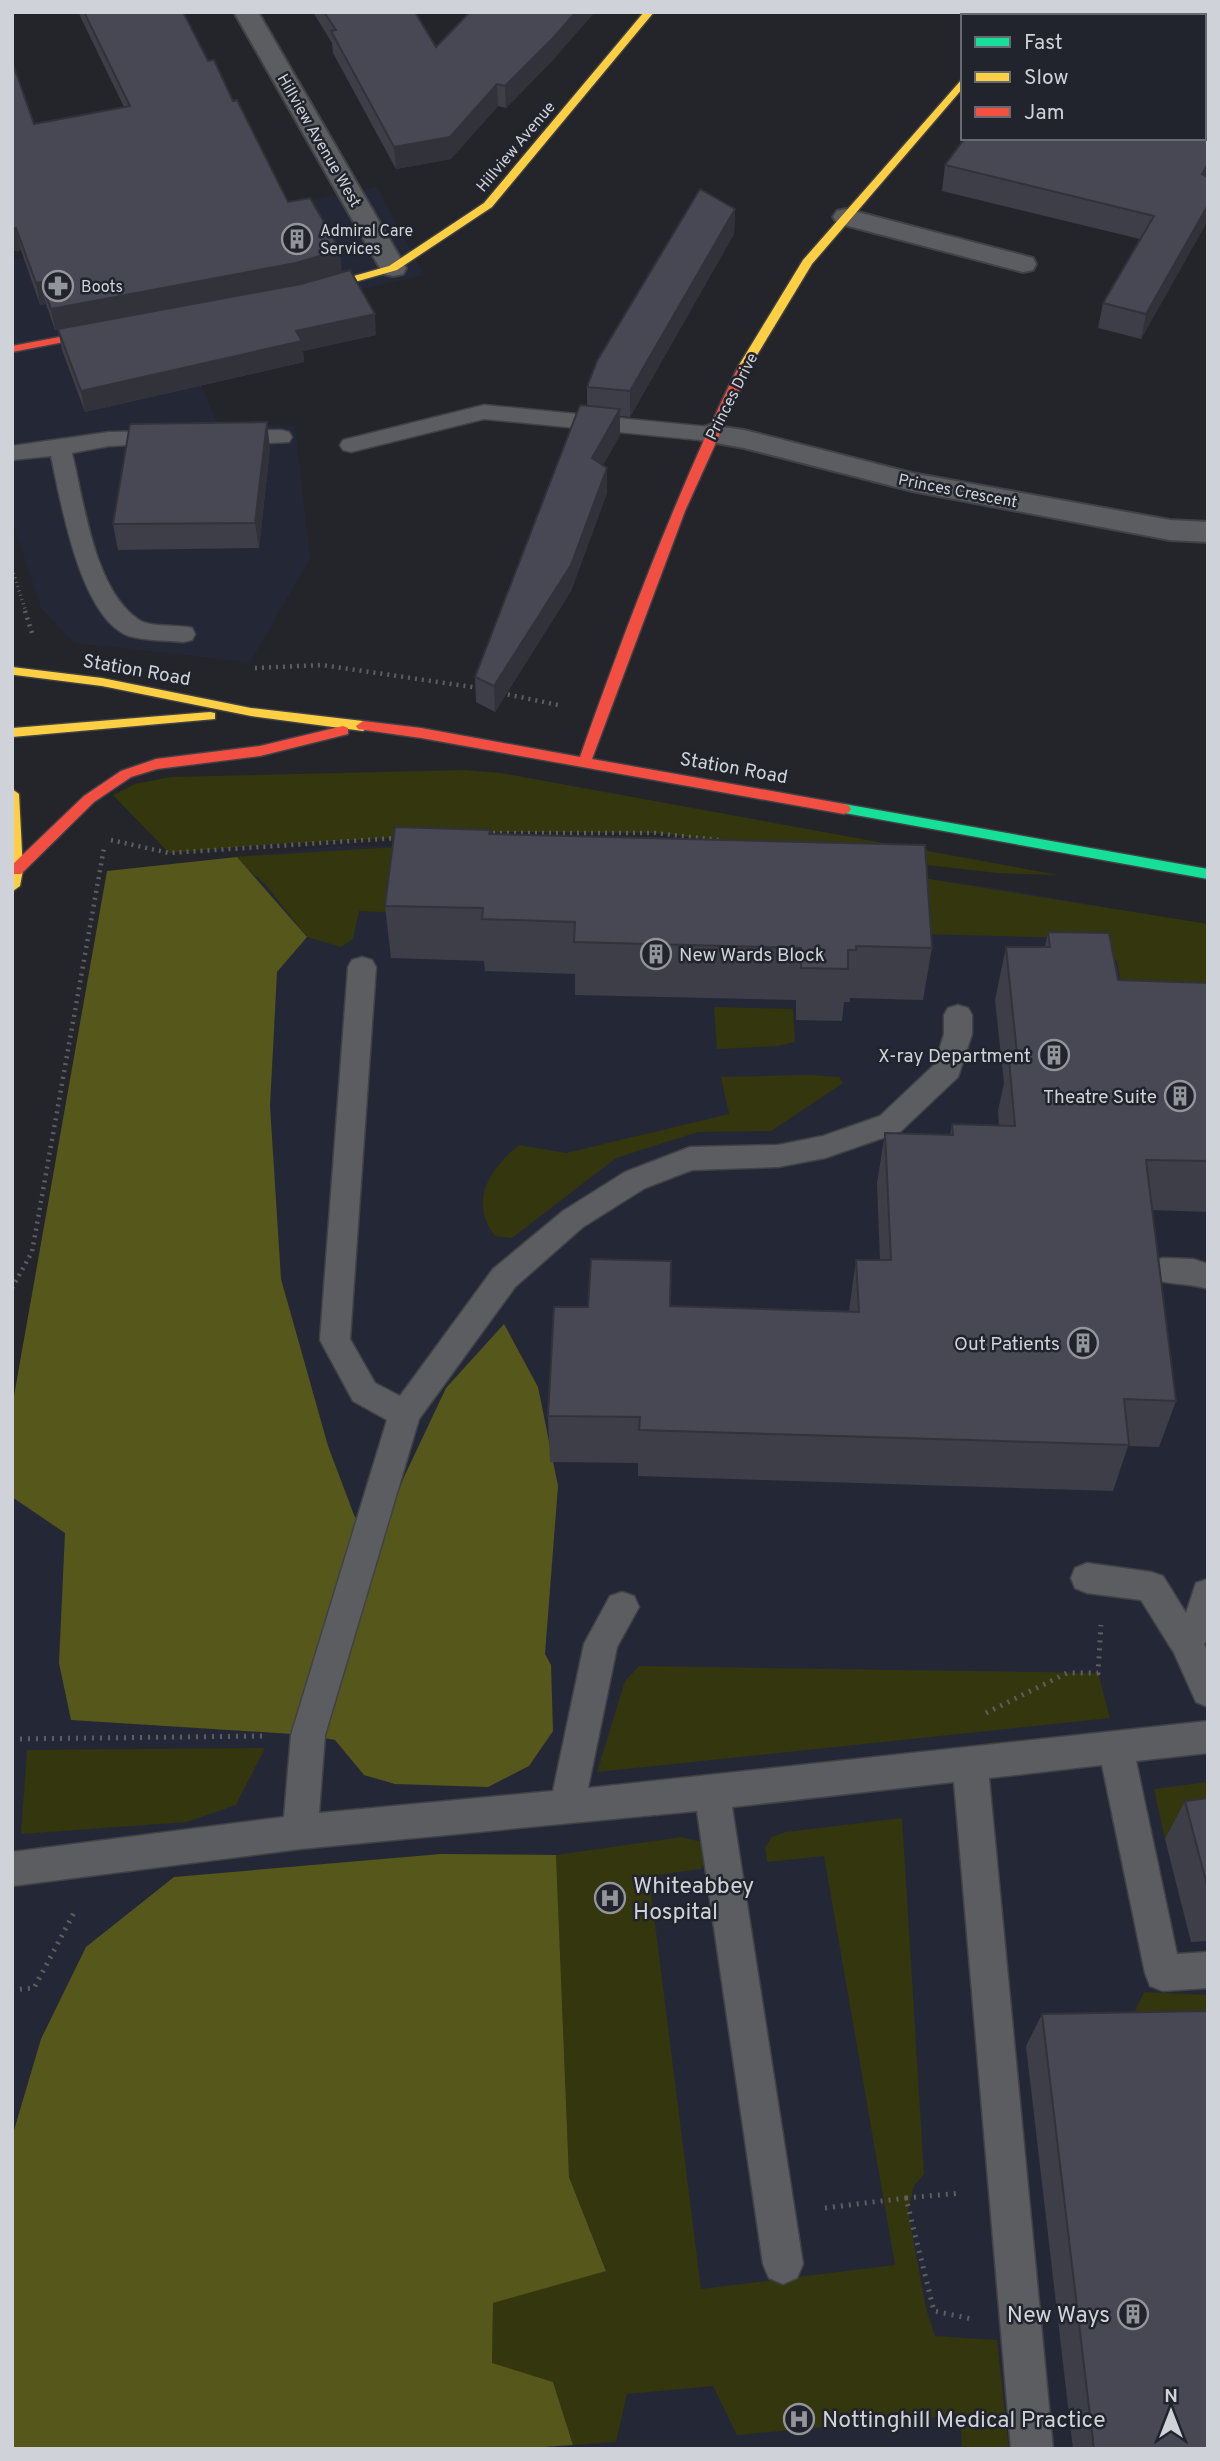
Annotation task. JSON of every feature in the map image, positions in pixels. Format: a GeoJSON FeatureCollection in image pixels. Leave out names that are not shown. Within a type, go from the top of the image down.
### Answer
{"type":"FeatureCollection","features":[{"type":"Feature","properties":{"kind":"street","name":"Hillview Avenue West"},"geometry":{"type":"LineString","coordinates":[[246,12],[393,268]]}},
{"type":"Feature","properties":{"kind":"street","name":"Hillview Avenue"},"geometry":{"type":"LineString","coordinates":[[290,296],[393,268],[488,205],[649,12]]}},
{"type":"Feature","properties":{"kind":"street","name":"Princes Drive"},"geometry":{"type":"LineString","coordinates":[[584,761],[710,434],[746,363],[807,262],[961,83]]}},
{"type":"Feature","properties":{"kind":"street"},"geometry":{"type":"LineString","coordinates":[[846,216],[1023,264]]}},
{"type":"Feature","properties":{"kind":"street"},"geometry":{"type":"LineString","coordinates":[[12,349],[131,327]]}},
{"type":"Feature","properties":{"kind":"street","name":"Princes Crescent"},"geometry":{"type":"LineString","coordinates":[[710,434],[744,439],[912,482],[1170,530],[1208,532]]}},
{"type":"Feature","properties":{"kind":"street"},"geometry":{"type":"LineString","coordinates":[[14,670],[27,681],[33,693]]}},
{"type":"Feature","properties":{"kind":"street","name":"Station Road"},"geometry":{"type":"LineString","coordinates":[[14,670],[102,682],[251,712],[369,725],[584,761],[1208,874]]}},
{"type":"Feature","properties":{"kind":"street","name":"Station Road"},"geometry":{"type":"LineString","coordinates":[[13,734],[251,712]]}},
{"type":"Feature","properties":{"kind":"street"},"geometry":{"type":"LineString","coordinates":[[13,734],[29,714]]}},
{"type":"Feature","properties":{"kind":"street"},"geometry":{"type":"LineString","coordinates":[[16,870],[89,799],[126,774],[156,764],[260,751],[369,725]]}},
{"type":"Feature","properties":{"kind":"street"},"geometry":{"type":"LineString","coordinates":[[12,794],[16,870],[12,887]]}},
{"type":"Feature","properties":{"kind":"lane"},"geometry":{"type":"LineString","coordinates":[[351,445],[484,412],[710,434]]}},
{"type":"Feature","properties":{"kind":"lane"},"geometry":{"type":"LineString","coordinates":[[12,453],[109,439],[281,437]]}},
{"type":"Feature","properties":{"kind":"lane"},"geometry":{"type":"LineString","coordinates":[[60,448],[85,552],[106,603],[134,629],[183,634]]}},
{"type":"Feature","properties":{"kind":"lane"},"geometry":{"type":"LineString","coordinates":[[362,967],[335,1340],[364,1392],[405,1414]]}},
{"type":"Feature","properties":{"kind":"lane"},"geometry":{"type":"LineString","coordinates":[[300,1832],[308,1735],[405,1414],[504,1278],[573,1219],[635,1180],[690,1158],[778,1156],[825,1147],[890,1124],[948,1069],[958,1034],[958,1015]]}},
{"type":"Feature","properties":{"kind":"lane"},"geometry":{"type":"LineString","coordinates":[[1163,1270],[1193,1271],[1208,1277]]}},
{"type":"Feature","properties":{"kind":"lane"},"geometry":{"type":"LineString","coordinates":[[1096,1579],[1151,1587],[1187,1643],[1208,1691]]}},
{"type":"Feature","properties":{"kind":"lane"},"geometry":{"type":"LineString","coordinates":[[1187,1643],[1204,1614],[1208,1594]]}},
{"type":"Feature","properties":{"kind":"lane"},"geometry":{"type":"LineString","coordinates":[[572,1806],[570,1787],[601,1644],[622,1607]]}},
{"type":"Feature","properties":{"kind":"lane"},"geometry":{"type":"LineString","coordinates":[[12,1869],[300,1832],[712,1793],[1208,1737]]}},
{"type":"Feature","properties":{"kind":"lane"},"geometry":{"type":"LineString","coordinates":[[1116,1748],[1163,1973],[1208,1970]]}},
{"type":"Feature","properties":{"kind":"lane"},"geometry":{"type":"LineString","coordinates":[[970,1765],[1032,2449]]}},
{"type":"Feature","properties":{"kind":"lane"},"geometry":{"type":"LineString","coordinates":[[712,1793],[783,2264]]}},
{"type":"Feature","properties":{"kind":"path"},"geometry":{"type":"LineString","coordinates":[[12,569],[34,639]]}},
{"type":"Feature","properties":{"kind":"path"},"geometry":{"type":"LineString","coordinates":[[248,669],[322,665],[387,673],[465,685],[600,714]]}},
{"type":"Feature","properties":{"kind":"path"},"geometry":{"type":"LineString","coordinates":[[481,834],[655,834],[729,841]]}},
{"type":"Feature","properties":{"kind":"path"},"geometry":{"type":"LineString","coordinates":[[12,1288],[32,1252],[106,839],[169,853],[399,838]]}},
{"type":"Feature","properties":{"kind":"path"},"geometry":{"type":"LineString","coordinates":[[970,1765],[959,1732],[975,1718],[1068,1673],[1098,1673],[1096,1579]]}},
{"type":"Feature","properties":{"kind":"path"},"geometry":{"type":"LineString","coordinates":[[12,1739],[308,1735]]}},
{"type":"Feature","properties":{"kind":"path"},"geometry":{"type":"LineString","coordinates":[[12,1990],[34,1988],[103,1858]]}},
{"type":"Feature","properties":{"kind":"path"},"geometry":{"type":"LineString","coordinates":[[776,2214],[906,2198],[934,2311],[1021,2330]]}},
{"type":"Feature","properties":{"kind":"shaded area"},"geometry":{"type":"Polygon","coordinates":[[[377,187],[424,275],[178,331],[219,427],[295,425],[310,559],[250,662],[74,643],[41,608],[12,520],[12,260],[377,187]]]}},
{"type":"Feature","properties":{"kind":"shaded area"},"geometry":{"type":"Polygon","coordinates":[[[465,770],[501,773],[1059,875],[996,873],[655,833],[509,832],[275,844],[169,853],[113,795],[135,784],[170,777],[465,770]]]}},
{"type":"Feature","properties":{"kind":"shaded area","name":"Whiteabbey Hospital"},"geometry":{"type":"Polygon","coordinates":[[[656,843],[1005,889],[1208,926],[1208,2449],[12,2449],[12,1407],[107,871],[338,846],[656,843]]]}},
{"type":"Feature","properties":{"kind":"shaded area"},"geometry":{"type":"Polygon","coordinates":[[[431,845],[917,877],[1208,924],[1208,1032],[1130,1033],[1117,961],[1080,938],[359,911],[353,939],[341,947],[307,937],[265,884],[233,857],[431,845]]]}},
{"type":"Feature","properties":{"kind":"shaded area"},"geometry":{"type":"Polygon","coordinates":[[[237,857],[307,937],[277,972],[270,1106],[281,1279],[328,1446],[354,1515],[375,1551],[404,1477],[446,1388],[504,1324],[538,1387],[558,1486],[545,1654],[551,1665],[553,1731],[529,1766],[488,1787],[395,1784],[364,1775],[335,1740],[308,1735],[71,1720],[59,1663],[65,1533],[12,1497],[12,1407],[107,871],[237,857]]]}},
{"type":"Feature","properties":{"kind":"shaded area"},"geometry":{"type":"Polygon","coordinates":[[[714,1007],[793,1009],[795,1042],[778,1046],[717,1049],[714,1007]]]}},
{"type":"Feature","properties":{"kind":"shaded area"},"geometry":{"type":"Polygon","coordinates":[[[721,1077],[839,1077],[843,1083],[771,1131],[698,1132],[616,1158],[512,1238],[495,1236],[487,1223],[483,1210],[486,1186],[499,1164],[519,1145],[566,1153],[729,1114],[721,1077]]]}},
{"type":"Feature","properties":{"kind":"shaded area"},"geometry":{"type":"Polygon","coordinates":[[[639,1666],[1098,1673],[1110,1718],[597,1772],[625,1681],[639,1666]]]}},
{"type":"Feature","properties":{"kind":"shaded area"},"geometry":{"type":"Polygon","coordinates":[[[265,1748],[236,1805],[187,1822],[21,1834],[27,1750],[265,1748]]]}},
{"type":"Feature","properties":{"kind":"shaded area"},"geometry":{"type":"Polygon","coordinates":[[[1208,1782],[1208,1834],[1165,1839],[1154,1789],[1208,1782]]]}},
{"type":"Feature","properties":{"kind":"shaded area"},"geometry":{"type":"Polygon","coordinates":[[[902,1818],[924,2174],[914,2186],[908,2211],[926,2308],[935,2336],[997,2340],[1009,2449],[962,2449],[960,2415],[737,2435],[713,2386],[627,2394],[616,2442],[573,2445],[553,2382],[492,2364],[493,2303],[606,2270],[569,2177],[556,1855],[682,1837],[701,1842],[709,1854],[701,1869],[649,1876],[701,2289],[895,2265],[824,1856],[767,1862],[765,1847],[772,1837],[786,1832],[902,1818]]]}},
{"type":"Feature","properties":{"kind":"shaded area"},"geometry":{"type":"Polygon","coordinates":[[[441,1854],[556,1855],[569,2177],[606,2271],[493,2303],[492,2363],[553,2382],[573,2445],[513,2449],[12,2449],[12,2137],[41,2039],[86,1947],[174,1877],[441,1854]]]}},
{"type":"Feature","properties":{"kind":"shaded area"},"geometry":{"type":"Polygon","coordinates":[[[1144,1992],[1208,1995],[1208,2179],[1119,2045],[1144,1992]]]}},
{"type":"Feature","properties":{"kind":"building"},"geometry":{"type":"Polygon","coordinates":[[[84,12],[183,12],[208,61],[214,60],[233,101],[237,100],[288,202],[310,198],[340,250],[296,263],[51,309],[41,282],[36,283],[16,228],[12,229],[12,71],[14,67],[34,124],[130,106],[84,12]]]}},
{"type":"Feature","properties":{"kind":"building"},"geometry":{"type":"Polygon","coordinates":[[[324,12],[415,12],[436,47],[470,12],[576,12],[505,86],[497,84],[450,137],[394,147],[331,31],[336,30],[324,12]]]}},
{"type":"Feature","properties":{"kind":"building"},"geometry":{"type":"Polygon","coordinates":[[[1208,12],[1208,164],[1202,174],[1208,177],[1208,205],[1146,314],[1103,303],[1154,216],[945,165],[964,140],[1206,140],[1206,14],[1058,14],[1208,12]]]}},
{"type":"Feature","properties":{"kind":"building"},"geometry":{"type":"Polygon","coordinates":[[[700,189],[735,209],[630,391],[587,387],[597,361],[700,189]]]}},
{"type":"Feature","properties":{"kind":"building"},"geometry":{"type":"Polygon","coordinates":[[[350,270],[375,314],[296,331],[302,341],[81,391],[58,329],[301,284],[350,270]]]}},
{"type":"Feature","properties":{"kind":"building"},"geometry":{"type":"Polygon","coordinates":[[[580,405],[620,409],[592,458],[607,468],[571,565],[494,686],[475,677],[580,405]]]}},
{"type":"Feature","properties":{"kind":"building"},"geometry":{"type":"Polygon","coordinates":[[[267,422],[255,523],[113,524],[130,424],[267,422]]]}},
{"type":"Feature","properties":{"kind":"building"},"geometry":{"type":"Polygon","coordinates":[[[395,827],[490,830],[489,834],[925,845],[932,948],[856,946],[856,950],[848,950],[848,969],[801,968],[801,948],[574,942],[575,922],[482,919],[483,908],[385,906],[395,827]]]}},
{"type":"Feature","properties":{"kind":"building"},"geometry":{"type":"Polygon","coordinates":[[[1048,932],[1109,933],[1118,980],[1208,983],[1208,1161],[1146,1160],[1176,1401],[1124,1399],[1129,1445],[639,1430],[640,1417],[548,1416],[554,1307],[588,1307],[591,1259],[671,1261],[670,1306],[859,1312],[856,1260],[891,1260],[885,1133],[953,1135],[952,1124],[1015,1126],[1009,1060],[1018,1063],[1006,947],[1050,947],[1048,932]]]}},
{"type":"Feature","properties":{"kind":"building"},"geometry":{"type":"Polygon","coordinates":[[[1208,1798],[1208,1889],[1185,1801],[1208,1798]]]}},
{"type":"Feature","properties":{"kind":"building","name":"New Ways"},"geometry":{"type":"Polygon","coordinates":[[[1208,2011],[1208,2449],[1094,2449],[1042,2014],[1208,2011]]]}},
{"type":"Feature","properties":{"kind":"traffic: fast"},"geometry":{"type":"LineString","coordinates":[[844,809],[1208,874]]}},
{"type":"Feature","properties":{"kind":"traffic: slow"},"geometry":{"type":"LineString","coordinates":[[305,293],[393,268],[488,205],[649,12]]}},
{"type":"Feature","properties":{"kind":"traffic: slow"},"geometry":{"type":"LineString","coordinates":[[745,365],[807,262],[961,83]]}},
{"type":"Feature","properties":{"kind":"traffic: slow"},"geometry":{"type":"LineString","coordinates":[[15,671],[102,682],[251,712],[363,726]]}},
{"type":"Feature","properties":{"kind":"traffic: slow"},"geometry":{"type":"LineString","coordinates":[[13,733],[210,716]]}},
{"type":"Feature","properties":{"kind":"traffic: slow"},"geometry":{"type":"LineString","coordinates":[[12,794],[16,870],[13,886]]}},
{"type":"Feature","properties":{"kind":"traffic: jam"},"geometry":{"type":"LineString","coordinates":[[12,349],[112,330]]}},
{"type":"Feature","properties":{"kind":"traffic: jam"},"geometry":{"type":"LineString","coordinates":[[585,761],[639,610],[700,462],[745,365]]}},
{"type":"Feature","properties":{"kind":"traffic: jam"},"geometry":{"type":"LineString","coordinates":[[363,726],[421,733],[844,809]]}},
{"type":"Feature","properties":{"kind":"traffic: jam"},"geometry":{"type":"LineString","coordinates":[[16,870],[89,799],[126,774],[156,764],[260,751],[343,731]]}},
{"type":"Feature","properties":{"kind":"place","name":"Admiral Care Services"},"geometry":{"type":"Point","coordinates":[297,239]}},
{"type":"Feature","properties":{"kind":"place","name":"Boots"},"geometry":{"type":"Point","coordinates":[58,286]}},
{"type":"Feature","properties":{"kind":"place","name":"New Wards Block"},"geometry":{"type":"Point","coordinates":[656,954]}},
{"type":"Feature","properties":{"kind":"place","name":"X-ray Department"},"geometry":{"type":"Point","coordinates":[1054,1055]}},
{"type":"Feature","properties":{"kind":"place","name":"Theatre Suite"},"geometry":{"type":"Point","coordinates":[1180,1096]}},
{"type":"Feature","properties":{"kind":"place","name":"Out Patients"},"geometry":{"type":"Point","coordinates":[1083,1343]}},
{"type":"Feature","properties":{"kind":"place","name":"Whiteabbey Hospital"},"geometry":{"type":"Point","coordinates":[610,1898]}},
{"type":"Feature","properties":{"kind":"place","name":"New Ways"},"geometry":{"type":"Point","coordinates":[1133,2314]}},
{"type":"Feature","properties":{"kind":"place","name":"Nottinghill Medical Practice"},"geometry":{"type":"Point","coordinates":[799,2419]}}]}
